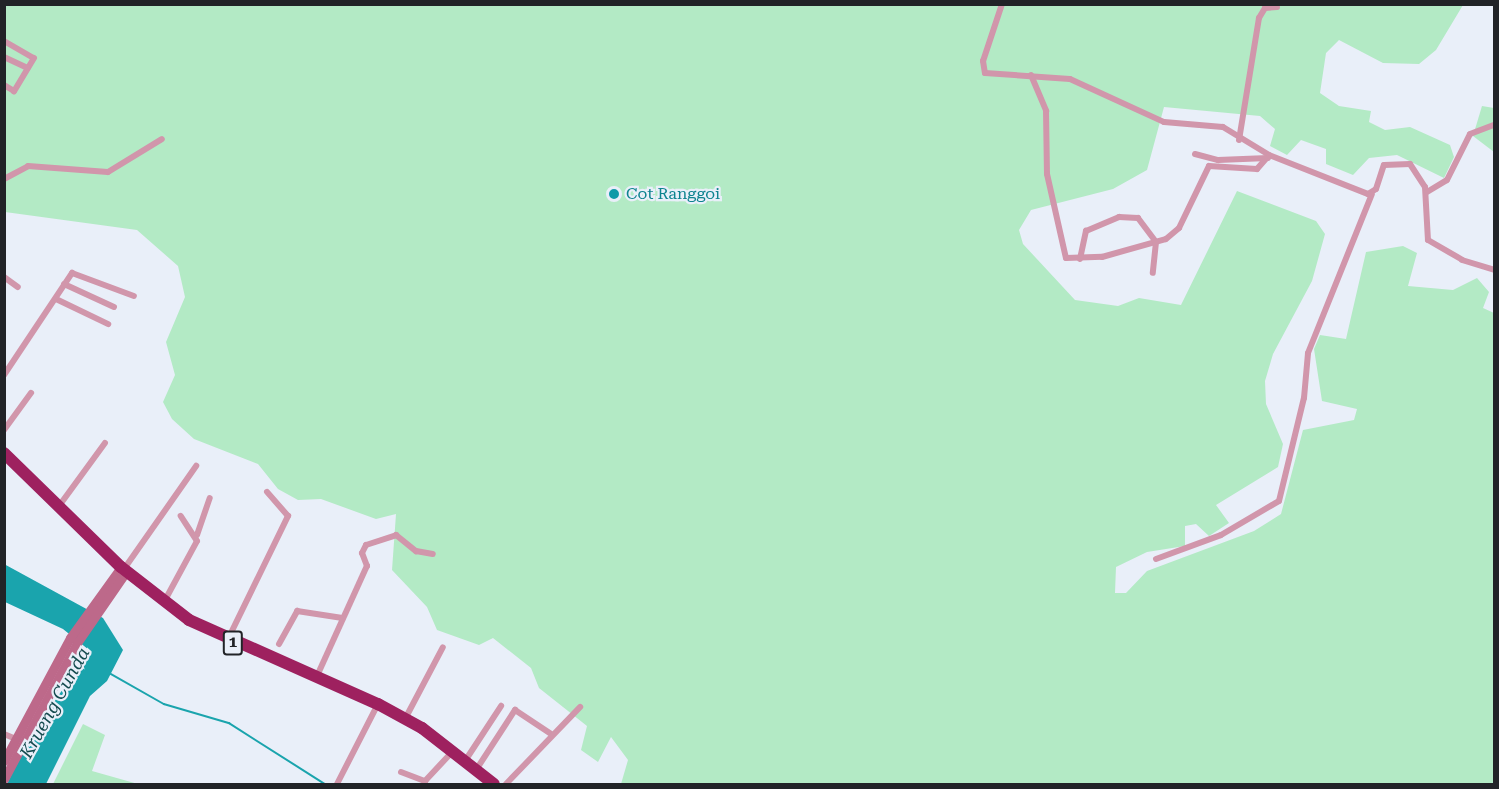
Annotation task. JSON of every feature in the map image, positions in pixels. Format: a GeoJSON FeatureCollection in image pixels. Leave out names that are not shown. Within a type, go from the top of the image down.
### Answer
{"type":"FeatureCollection","features":[{"type":"Feature","properties":{"kind":"highway","name":"1"},"geometry":{"type":"LineString","coordinates":[[4,453],[124,569],[164,603],[227,641],[317,677],[405,718],[453,751],[494,784]]}},
{"type":"Feature","properties":{"kind":"street"},"geometry":{"type":"LineString","coordinates":[[1002,4],[983,69],[990,74],[1031,75],[1070,80],[1164,122],[1223,127],[1239,140],[1268,156],[1372,194]]}},
{"type":"Feature","properties":{"kind":"street"},"geometry":{"type":"LineString","coordinates":[[1239,140],[1265,6],[1277,7]]}},
{"type":"Feature","properties":{"kind":"street"},"geometry":{"type":"LineString","coordinates":[[4,41],[34,55],[14,91],[4,85]]}},
{"type":"Feature","properties":{"kind":"street"},"geometry":{"type":"LineString","coordinates":[[4,57],[28,68]]}},
{"type":"Feature","properties":{"kind":"street"},"geometry":{"type":"LineString","coordinates":[[1031,75],[1046,111],[1047,174],[1064,257],[1080,259],[1155,242],[1179,228],[1209,166],[1257,169],[1268,156]]}},
{"type":"Feature","properties":{"kind":"street"},"geometry":{"type":"LineString","coordinates":[[1426,192],[1447,180],[1470,134],[1494,124]]}},
{"type":"Feature","properties":{"kind":"street"},"geometry":{"type":"LineString","coordinates":[[4,179],[28,166],[108,172],[162,139]]}},
{"type":"Feature","properties":{"kind":"street"},"geometry":{"type":"LineString","coordinates":[[1195,154],[1218,160],[1268,156]]}},
{"type":"Feature","properties":{"kind":"street"},"geometry":{"type":"LineString","coordinates":[[1156,559],[1221,535],[1279,501],[1304,398],[1308,353],[1384,165],[1401,161],[1416,169],[1426,192],[1428,240],[1462,260],[1494,270]]}},
{"type":"Feature","properties":{"kind":"street"},"geometry":{"type":"LineString","coordinates":[[1080,259],[1086,231],[1119,217],[1143,220],[1155,242],[1154,273]]}},
{"type":"Feature","properties":{"kind":"street"},"geometry":{"type":"LineString","coordinates":[[4,375],[64,284],[77,272],[134,296]]}},
{"type":"Feature","properties":{"kind":"street"},"geometry":{"type":"LineString","coordinates":[[4,277],[18,287]]}},
{"type":"Feature","properties":{"kind":"street"},"geometry":{"type":"LineString","coordinates":[[64,284],[114,307]]}},
{"type":"Feature","properties":{"kind":"street"},"geometry":{"type":"LineString","coordinates":[[56,298],[108,324]]}},
{"type":"Feature","properties":{"kind":"street"},"geometry":{"type":"LineString","coordinates":[[4,430],[31,393]]}},
{"type":"Feature","properties":{"kind":"street"},"geometry":{"type":"LineString","coordinates":[[59,506],[105,443]]}},
{"type":"Feature","properties":{"kind":"street"},"geometry":{"type":"LineString","coordinates":[[4,761],[73,641],[196,466]]}},
{"type":"Feature","properties":{"kind":"street"},"geometry":{"type":"LineString","coordinates":[[227,641],[288,516],[267,492]]}},
{"type":"Feature","properties":{"kind":"street"},"geometry":{"type":"LineString","coordinates":[[164,603],[196,547],[196,535],[210,498]]}},
{"type":"Feature","properties":{"kind":"street"},"geometry":{"type":"LineString","coordinates":[[181,516],[196,535]]}},
{"type":"Feature","properties":{"kind":"street"},"geometry":{"type":"LineString","coordinates":[[317,677],[367,566],[362,553],[371,541],[396,535],[416,551],[433,554]]}},
{"type":"Feature","properties":{"kind":"street"},"geometry":{"type":"LineString","coordinates":[[279,644],[297,611],[342,618]]}},
{"type":"Feature","properties":{"kind":"street"},"geometry":{"type":"LineString","coordinates":[[4,779],[73,641]]}},
{"type":"Feature","properties":{"kind":"street"},"geometry":{"type":"LineString","coordinates":[[405,718],[443,647]]}},
{"type":"Feature","properties":{"kind":"street"},"geometry":{"type":"LineString","coordinates":[[338,782],[378,704]]}},
{"type":"Feature","properties":{"kind":"street"},"geometry":{"type":"LineString","coordinates":[[465,761],[501,706]]}},
{"type":"Feature","properties":{"kind":"street"},"geometry":{"type":"LineString","coordinates":[[506,784],[551,734],[580,707]]}},
{"type":"Feature","properties":{"kind":"street"},"geometry":{"type":"LineString","coordinates":[[476,770],[515,710],[551,734]]}},
{"type":"Feature","properties":{"kind":"street"},"geometry":{"type":"LineString","coordinates":[[4,734],[16,739]]}},
{"type":"Feature","properties":{"kind":"street"},"geometry":{"type":"LineString","coordinates":[[401,772],[428,783],[453,751]]}},
{"type":"Feature","properties":{"kind":"green space"},"geometry":{"type":"Polygon","coordinates":[[[4,5],[1463,5],[1436,50],[1419,64],[1383,63],[1339,40],[1326,53],[1320,93],[1339,106],[1371,111],[1369,122],[1385,130],[1410,127],[1450,145],[1454,157],[1444,178],[1397,155],[1369,158],[1353,175],[1326,164],[1326,149],[1301,140],[1287,155],[1270,146],[1275,129],[1260,116],[1164,107],[1147,170],[1113,189],[1031,210],[1019,230],[1023,244],[1075,300],[1118,306],[1139,298],[1181,305],[1237,191],[1316,221],[1325,234],[1312,281],[1273,354],[1265,381],[1266,404],[1283,444],[1278,467],[1216,505],[1229,523],[1209,536],[1196,524],[1185,526],[1185,546],[1147,552],[1116,567],[1115,593],[1126,593],[1147,571],[1254,531],[1281,514],[1303,430],[1354,420],[1357,409],[1322,401],[1314,349],[1320,335],[1346,339],[1366,252],[1403,246],[1417,253],[1408,286],[1453,290],[1477,278],[1489,292],[1483,308],[1494,313],[1494,784],[621,784],[628,760],[611,737],[598,762],[581,750],[587,726],[539,688],[531,668],[493,638],[479,645],[437,630],[427,607],[392,570],[396,514],[376,519],[321,499],[298,500],[278,489],[258,464],[194,439],[172,419],[163,402],[175,375],[166,342],[185,297],[178,266],[137,230],[5,212],[4,5]]]}},
{"type":"Feature","properties":{"kind":"green space"},"geometry":{"type":"Polygon","coordinates":[[[1482,106],[1494,108],[1494,152],[1473,136],[1482,106]]]}},
{"type":"Feature","properties":{"kind":"green space"},"geometry":{"type":"Polygon","coordinates":[[[83,724],[105,735],[92,771],[138,784],[53,784],[83,724]]]}},
{"type":"Feature","properties":{"kind":"water","name":"Krueng Cunda"},"geometry":{"type":"Polygon","coordinates":[[[4,564],[103,618],[123,650],[107,681],[90,696],[46,784],[7,784],[26,744],[89,650],[63,629],[5,602],[4,564]]]}},
{"type":"Feature","properties":{"kind":"waterway"},"geometry":{"type":"LineString","coordinates":[[111,674],[164,704],[229,723],[325,784]]}},
{"type":"Feature","properties":{"kind":"place","name":"Cot Ranggoi"},"geometry":{"type":"Point","coordinates":[614,194]}}]}
